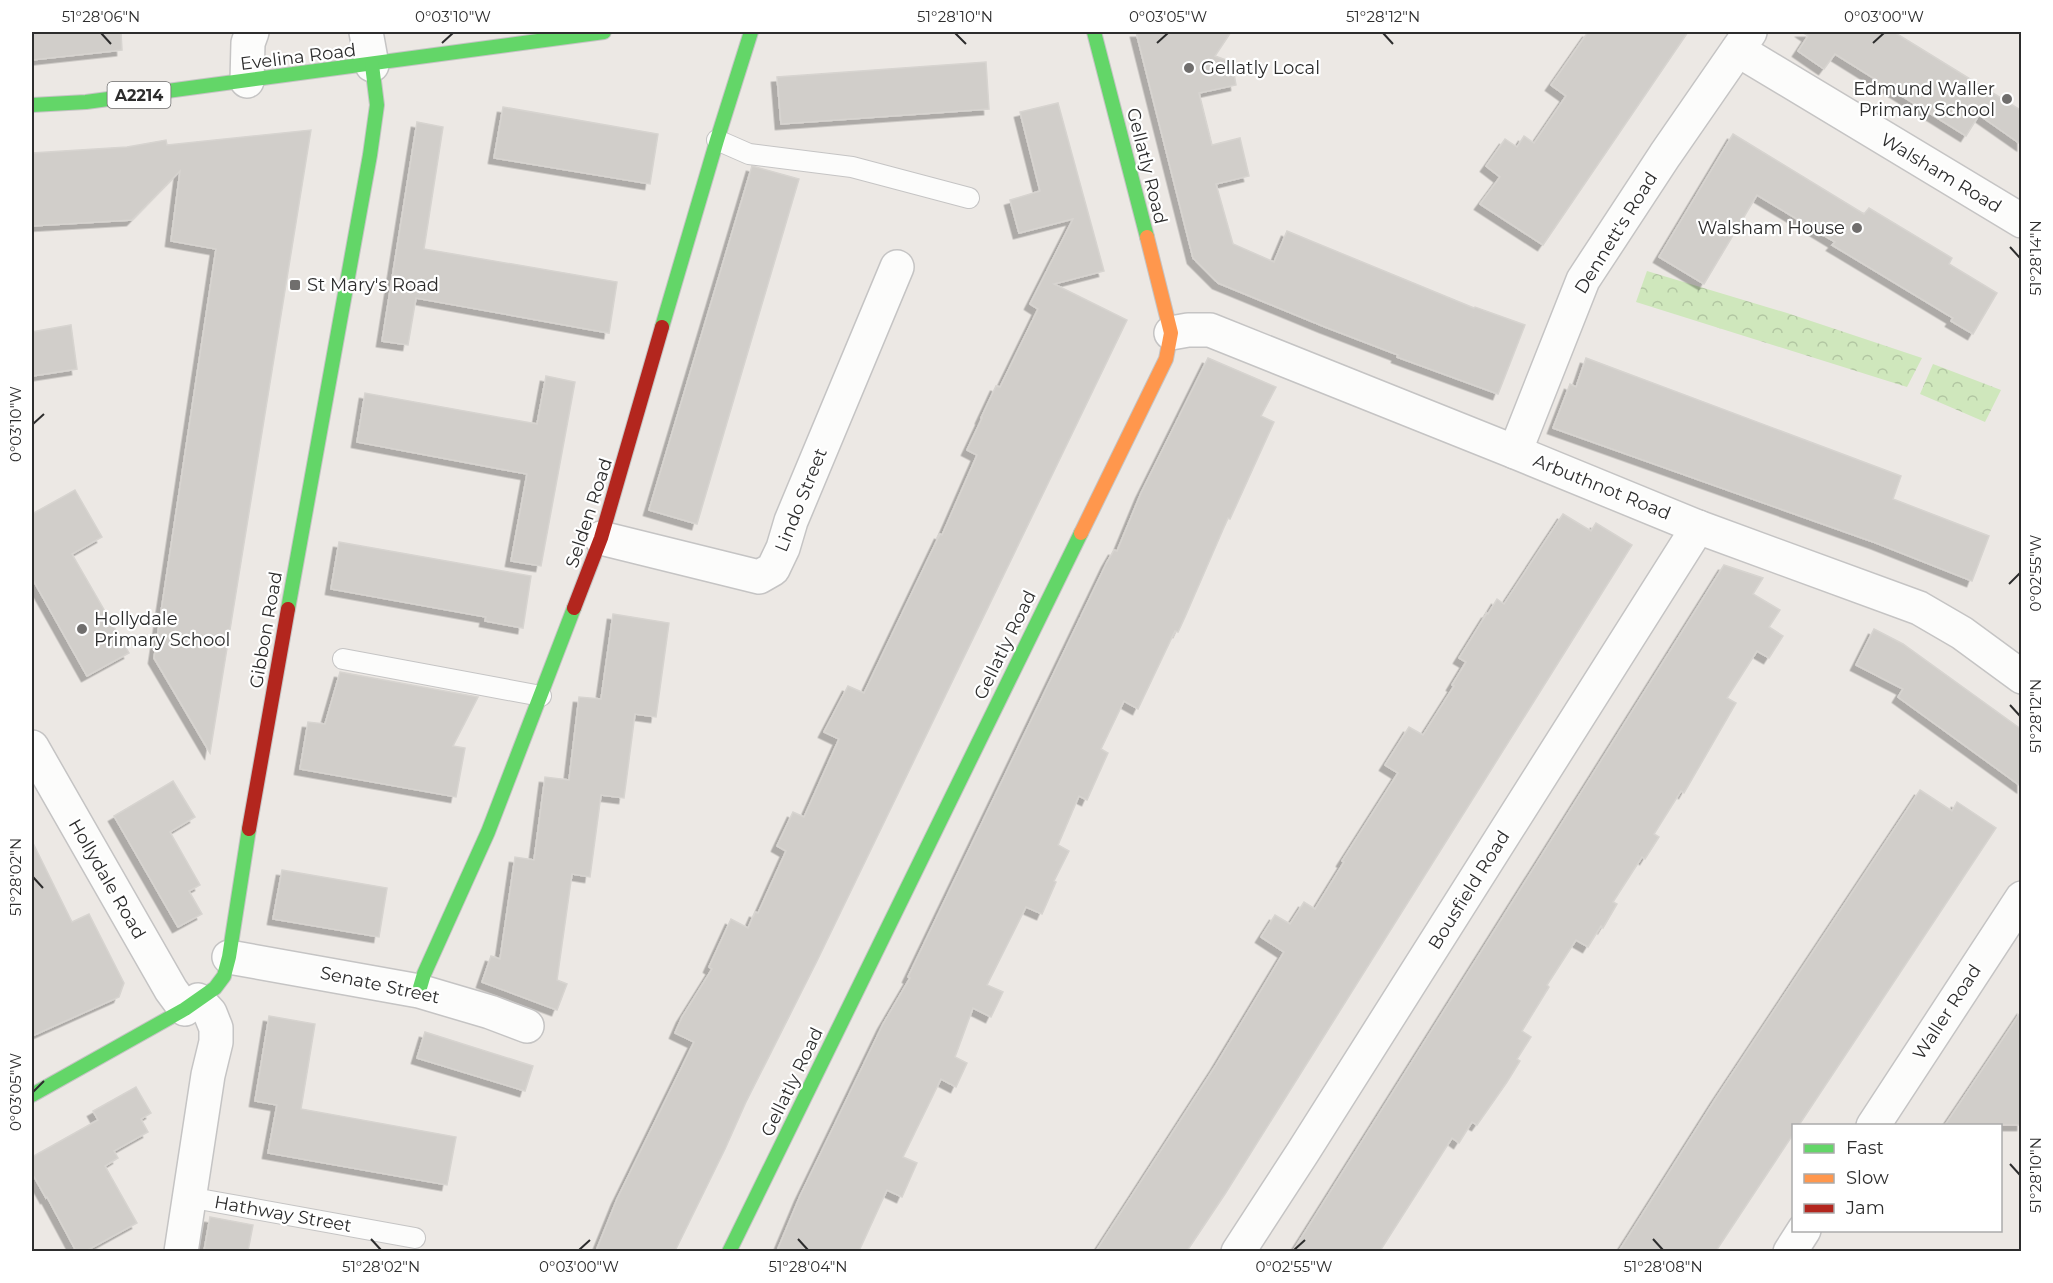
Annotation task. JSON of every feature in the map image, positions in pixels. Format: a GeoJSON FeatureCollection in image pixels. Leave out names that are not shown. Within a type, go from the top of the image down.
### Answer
{"type":"FeatureCollection","features":[{"type":"Feature","properties":{"kind":"street"},"geometry":{"type":"LineString","coordinates":[[247,81],[248,43],[252,32]]}},
{"type":"Feature","properties":{"kind":"street"},"geometry":{"type":"LineString","coordinates":[[366,32],[372,65]]}},
{"type":"Feature","properties":{"kind":"street","name":"Evelina Road"},"geometry":{"type":"LineString","coordinates":[[32,105],[86,102],[604,32]]}},
{"type":"Feature","properties":{"kind":"street","name":"Selden Road"},"geometry":{"type":"LineString","coordinates":[[419,991],[424,974],[488,832],[601,538],[717,140],[751,32]]}},
{"type":"Feature","properties":{"kind":"street","name":"Gellatly Road"},"geometry":{"type":"LineString","coordinates":[[729,1251],[1166,359],[1171,333],[1094,32]]}},
{"type":"Feature","properties":{"kind":"street","name":"Walsham Road"},"geometry":{"type":"LineString","coordinates":[[1744,40],[2022,221]]}},
{"type":"Feature","properties":{"kind":"street","name":"Dennett's Road"},"geometry":{"type":"LineString","coordinates":[[1515,452],[1583,280],[1744,40]]}},
{"type":"Feature","properties":{"kind":"street","name":"Gibbon Road"},"geometry":{"type":"LineString","coordinates":[[32,1095],[191,1004],[215,988],[224,976],[370,155],[377,105],[372,65]]}},
{"type":"Feature","properties":{"kind":"street","name":"Lindo Street"},"geometry":{"type":"LineString","coordinates":[[601,538],[759,577],[773,569],[897,267]]}},
{"type":"Feature","properties":{"kind":"street","name":"Arbuthnot Road"},"geometry":{"type":"LineString","coordinates":[[1171,333],[1210,330],[1698,527],[1920,609],[1962,633],[2022,677]]}},
{"type":"Feature","properties":{"kind":"street","name":"Bousfield Road"},"geometry":{"type":"LineString","coordinates":[[1238,1251],[1698,527]]}},
{"type":"Feature","properties":{"kind":"street","name":"Hollydale Road"},"geometry":{"type":"LineString","coordinates":[[32,747],[171,990],[191,1004],[210,1013],[216,1028],[216,1042],[208,1075],[181,1251]]}},
{"type":"Feature","properties":{"kind":"street","name":"Waller Road"},"geometry":{"type":"LineString","coordinates":[[1874,1124],[2022,898]]}},
{"type":"Feature","properties":{"kind":"street","name":"Senate Street"},"geometry":{"type":"LineString","coordinates":[[229,957],[419,991],[490,1011],[527,1026]]}},
{"type":"Feature","properties":{"kind":"street"},"geometry":{"type":"LineString","coordinates":[[1790,1251],[1803,1232]]}},
{"type":"Feature","properties":{"kind":"lane"},"geometry":{"type":"LineString","coordinates":[[717,140],[749,154],[852,167],[969,198]]}},
{"type":"Feature","properties":{"kind":"lane"},"geometry":{"type":"LineString","coordinates":[[343,659],[542,696]]}},
{"type":"Feature","properties":{"kind":"lane","name":"Hathway Street"},"geometry":{"type":"LineString","coordinates":[[188,1197],[415,1238]]}},
{"type":"Feature","properties":{"kind":"green space"},"geometry":{"type":"Polygon","coordinates":[[[1647,271],[1787,313],[1922,358],[1907,387],[1636,302],[1647,271]]]}},
{"type":"Feature","properties":{"kind":"green space"},"geometry":{"type":"Polygon","coordinates":[[[1933,364],[2001,390],[1985,422],[1920,394],[1933,364]]]}},
{"type":"Feature","properties":{"kind":"building"},"geometry":{"type":"Polygon","coordinates":[[[32,32],[121,32],[122,50],[32,60],[32,32]]]}},
{"type":"Feature","properties":{"kind":"building"},"geometry":{"type":"Polygon","coordinates":[[[1136,32],[1231,32],[1215,56],[1232,62],[1236,85],[1199,93],[1212,145],[1240,138],[1249,176],[1216,184],[1233,244],[1274,262],[1287,231],[1474,308],[1525,325],[1498,394],[1397,357],[1398,355],[1218,283],[1193,258],[1136,32]]]}},
{"type":"Feature","properties":{"kind":"building"},"geometry":{"type":"Polygon","coordinates":[[[1588,32],[1688,32],[1543,245],[1480,204],[1500,177],[1486,166],[1505,139],[1517,147],[1524,136],[1534,143],[1566,96],[1551,85],[1588,32]]]}},
{"type":"Feature","properties":{"kind":"building"},"geometry":{"type":"Polygon","coordinates":[[[1802,32],[1894,32],[2022,111],[2022,145],[1979,115],[1966,136],[1835,54],[1824,69],[1798,51],[1808,36],[1802,32]]]}},
{"type":"Feature","properties":{"kind":"building"},"geometry":{"type":"Polygon","coordinates":[[[986,62],[989,109],[781,124],[777,77],[986,62]]]}},
{"type":"Feature","properties":{"kind":"building"},"geometry":{"type":"Polygon","coordinates":[[[1058,103],[1104,271],[1054,284],[1127,320],[675,1251],[596,1251],[617,1199],[694,1042],[675,1033],[682,1017],[712,969],[709,967],[731,919],[748,928],[755,912],[758,913],[786,851],[777,846],[793,812],[804,817],[839,739],[824,732],[848,686],[864,693],[940,534],[942,535],[977,455],[967,450],[981,418],[996,386],[1000,387],[1038,309],[1030,304],[1073,219],[1019,233],[1010,200],[1040,191],[1020,112],[1058,103]]]}},
{"type":"Feature","properties":{"kind":"building"},"geometry":{"type":"Polygon","coordinates":[[[503,107],[658,134],[650,184],[494,158],[503,107]]]}},
{"type":"Feature","properties":{"kind":"building"},"geometry":{"type":"Polygon","coordinates":[[[417,122],[443,127],[424,249],[617,282],[609,333],[416,298],[408,345],[382,341],[417,122]]]}},
{"type":"Feature","properties":{"kind":"building"},"geometry":{"type":"Polygon","coordinates":[[[311,130],[210,753],[154,658],[216,249],[171,241],[180,171],[132,220],[32,226],[32,153],[127,147],[166,140],[167,145],[311,130]]]}},
{"type":"Feature","properties":{"kind":"building","name":"Walsham House"},"geometry":{"type":"Polygon","coordinates":[[[1733,134],[1864,214],[1869,208],[1952,258],[1949,264],[1997,293],[1973,334],[1951,321],[1953,318],[1832,245],[1835,242],[1757,195],[1704,284],[1659,257],[1733,134]]]}},
{"type":"Feature","properties":{"kind":"building"},"geometry":{"type":"Polygon","coordinates":[[[752,166],[799,179],[697,524],[649,510],[752,166]]]}},
{"type":"Feature","properties":{"kind":"building"},"geometry":{"type":"Polygon","coordinates":[[[71,325],[77,369],[32,376],[32,332],[71,325]]]}},
{"type":"Feature","properties":{"kind":"building"},"geometry":{"type":"Polygon","coordinates":[[[1208,358],[1276,387],[1261,416],[1274,422],[1230,519],[1228,518],[1178,632],[1175,631],[1138,709],[1124,701],[1101,749],[1108,753],[1087,800],[1079,796],[1058,845],[1069,851],[1054,881],[1056,882],[1042,914],[1026,907],[987,985],[1003,992],[991,1017],[973,1008],[955,1057],[967,1063],[956,1087],[941,1079],[903,1157],[917,1163],[902,1197],[887,1190],[859,1251],[777,1251],[800,1196],[883,1024],[910,978],[908,977],[1107,562],[1114,550],[1117,551],[1141,493],[1208,358]]]}},
{"type":"Feature","properties":{"kind":"building"},"geometry":{"type":"Polygon","coordinates":[[[1586,358],[1901,476],[1893,499],[1989,536],[1972,581],[1876,543],[1553,428],[1570,384],[1576,387],[1586,358]]]}},
{"type":"Feature","properties":{"kind":"building"},"geometry":{"type":"Polygon","coordinates":[[[546,376],[575,382],[541,566],[511,561],[527,474],[357,442],[365,393],[537,424],[546,376]]]}},
{"type":"Feature","properties":{"kind":"building"},"geometry":{"type":"Polygon","coordinates":[[[75,490],[102,537],[72,554],[129,653],[87,676],[32,578],[32,514],[75,490]]]}},
{"type":"Feature","properties":{"kind":"building"},"geometry":{"type":"Polygon","coordinates":[[[1563,514],[1591,531],[1596,523],[1632,545],[1225,1194],[1187,1251],[1096,1251],[1216,1065],[1284,952],[1261,937],[1275,915],[1290,924],[1304,902],[1315,909],[1344,862],[1342,861],[1398,773],[1385,765],[1409,727],[1423,735],[1454,686],[1452,685],[1466,662],[1459,658],[1487,613],[1497,599],[1504,604],[1563,514]]]}},
{"type":"Feature","properties":{"kind":"building"},"geometry":{"type":"Polygon","coordinates":[[[339,542],[531,576],[523,628],[485,621],[486,617],[331,589],[339,542]]]}},
{"type":"Feature","properties":{"kind":"building"},"geometry":{"type":"Polygon","coordinates":[[[1724,565],[1763,578],[1753,594],[1780,610],[1769,627],[1783,636],[1769,658],[1757,651],[1727,698],[1736,703],[1684,793],[1681,791],[1654,834],[1659,837],[1645,859],[1642,857],[1613,902],[1617,904],[1603,928],[1601,926],[1588,947],[1576,940],[1547,985],[1549,987],[1522,1031],[1531,1037],[1517,1059],[1520,1061],[1507,1082],[1477,1125],[1472,1122],[1459,1143],[1452,1138],[1380,1251],[1293,1251],[1724,565]]]}},
{"type":"Feature","properties":{"kind":"building"},"geometry":{"type":"Polygon","coordinates":[[[613,614],[669,623],[656,717],[635,714],[624,798],[601,795],[590,877],[572,874],[557,980],[567,984],[557,1010],[482,982],[491,956],[500,959],[515,857],[534,860],[545,777],[569,780],[579,697],[601,699],[613,614]]]}},
{"type":"Feature","properties":{"kind":"building"},"geometry":{"type":"Polygon","coordinates":[[[1874,629],[1903,644],[2022,730],[2022,787],[1898,697],[1903,689],[1856,665],[1874,629]]]}},
{"type":"Feature","properties":{"kind":"building"},"geometry":{"type":"Polygon","coordinates":[[[340,672],[478,697],[453,746],[465,748],[456,797],[300,769],[308,722],[325,724],[340,672]]]}},
{"type":"Feature","properties":{"kind":"building"},"geometry":{"type":"Polygon","coordinates":[[[173,781],[195,817],[170,832],[200,885],[189,891],[202,914],[178,927],[114,816],[173,781]]]}},
{"type":"Feature","properties":{"kind":"building"},"geometry":{"type":"Polygon","coordinates":[[[1920,790],[1952,811],[1957,802],[1996,828],[1800,1124],[1792,1124],[1792,1136],[1716,1251],[1619,1251],[1716,1098],[1920,790]]]}},
{"type":"Feature","properties":{"kind":"building"},"geometry":{"type":"Polygon","coordinates":[[[32,841],[72,922],[89,914],[124,983],[119,997],[32,1036],[32,841]]]}},
{"type":"Feature","properties":{"kind":"building"},"geometry":{"type":"Polygon","coordinates":[[[282,870],[387,888],[379,937],[273,919],[282,870]]]}},
{"type":"Feature","properties":{"kind":"building"},"geometry":{"type":"Polygon","coordinates":[[[2022,1010],[2022,1125],[1946,1124],[2022,1010]]]}},
{"type":"Feature","properties":{"kind":"building"},"geometry":{"type":"Polygon","coordinates":[[[269,1016],[315,1024],[301,1109],[456,1137],[447,1185],[268,1153],[277,1105],[255,1101],[269,1016]]]}},
{"type":"Feature","properties":{"kind":"building"},"geometry":{"type":"Polygon","coordinates":[[[425,1032],[533,1066],[525,1091],[417,1058],[425,1032]]]}},
{"type":"Feature","properties":{"kind":"building"},"geometry":{"type":"Polygon","coordinates":[[[136,1087],[151,1113],[141,1119],[148,1132],[114,1151],[118,1158],[105,1166],[137,1223],[86,1251],[76,1251],[32,1173],[32,1157],[98,1120],[93,1111],[136,1087]]]}},
{"type":"Feature","properties":{"kind":"building"},"geometry":{"type":"Polygon","coordinates":[[[210,1217],[253,1225],[248,1251],[204,1251],[210,1217]]]}},
{"type":"Feature","properties":{"kind":"traffic: fast"},"geometry":{"type":"LineString","coordinates":[[32,105],[86,102],[604,32]]}},
{"type":"Feature","properties":{"kind":"traffic: fast"},"geometry":{"type":"LineString","coordinates":[[662,327],[751,32]]}},
{"type":"Feature","properties":{"kind":"traffic: fast"},"geometry":{"type":"LineString","coordinates":[[1094,32],[1147,237]]}},
{"type":"Feature","properties":{"kind":"traffic: fast"},"geometry":{"type":"LineString","coordinates":[[288,609],[370,155],[377,105],[372,65]]}},
{"type":"Feature","properties":{"kind":"traffic: fast"},"geometry":{"type":"LineString","coordinates":[[729,1252],[1081,533]]}},
{"type":"Feature","properties":{"kind":"traffic: fast"},"geometry":{"type":"LineString","coordinates":[[419,991],[424,974],[488,832],[574,608]]}},
{"type":"Feature","properties":{"kind":"traffic: fast"},"geometry":{"type":"LineString","coordinates":[[32,1095],[185,1009],[215,988],[224,976],[229,957],[249,829]]}},
{"type":"Feature","properties":{"kind":"traffic: slow"},"geometry":{"type":"LineString","coordinates":[[1081,533],[1166,359],[1171,333],[1147,237]]}},
{"type":"Feature","properties":{"kind":"traffic: jam"},"geometry":{"type":"LineString","coordinates":[[574,608],[601,538],[662,327]]}},
{"type":"Feature","properties":{"kind":"traffic: jam"},"geometry":{"type":"LineString","coordinates":[[249,829],[288,609]]}},
{"type":"Feature","properties":{"kind":"place","name":"Gellatly Local"},"geometry":{"type":"Point","coordinates":[1189,68]}},
{"type":"Feature","properties":{"kind":"place","name":"Edmund Waller Primary School"},"geometry":{"type":"Point","coordinates":[2007,99]}},
{"type":"Feature","properties":{"kind":"place","name":"Walsham House"},"geometry":{"type":"Point","coordinates":[1857,228]}},
{"type":"Feature","properties":{"kind":"place","name":"St Mary's Road"},"geometry":{"type":"Point","coordinates":[295,285]}},
{"type":"Feature","properties":{"kind":"place","name":"Hollydale Primary School"},"geometry":{"type":"Point","coordinates":[82,629]}}]}
